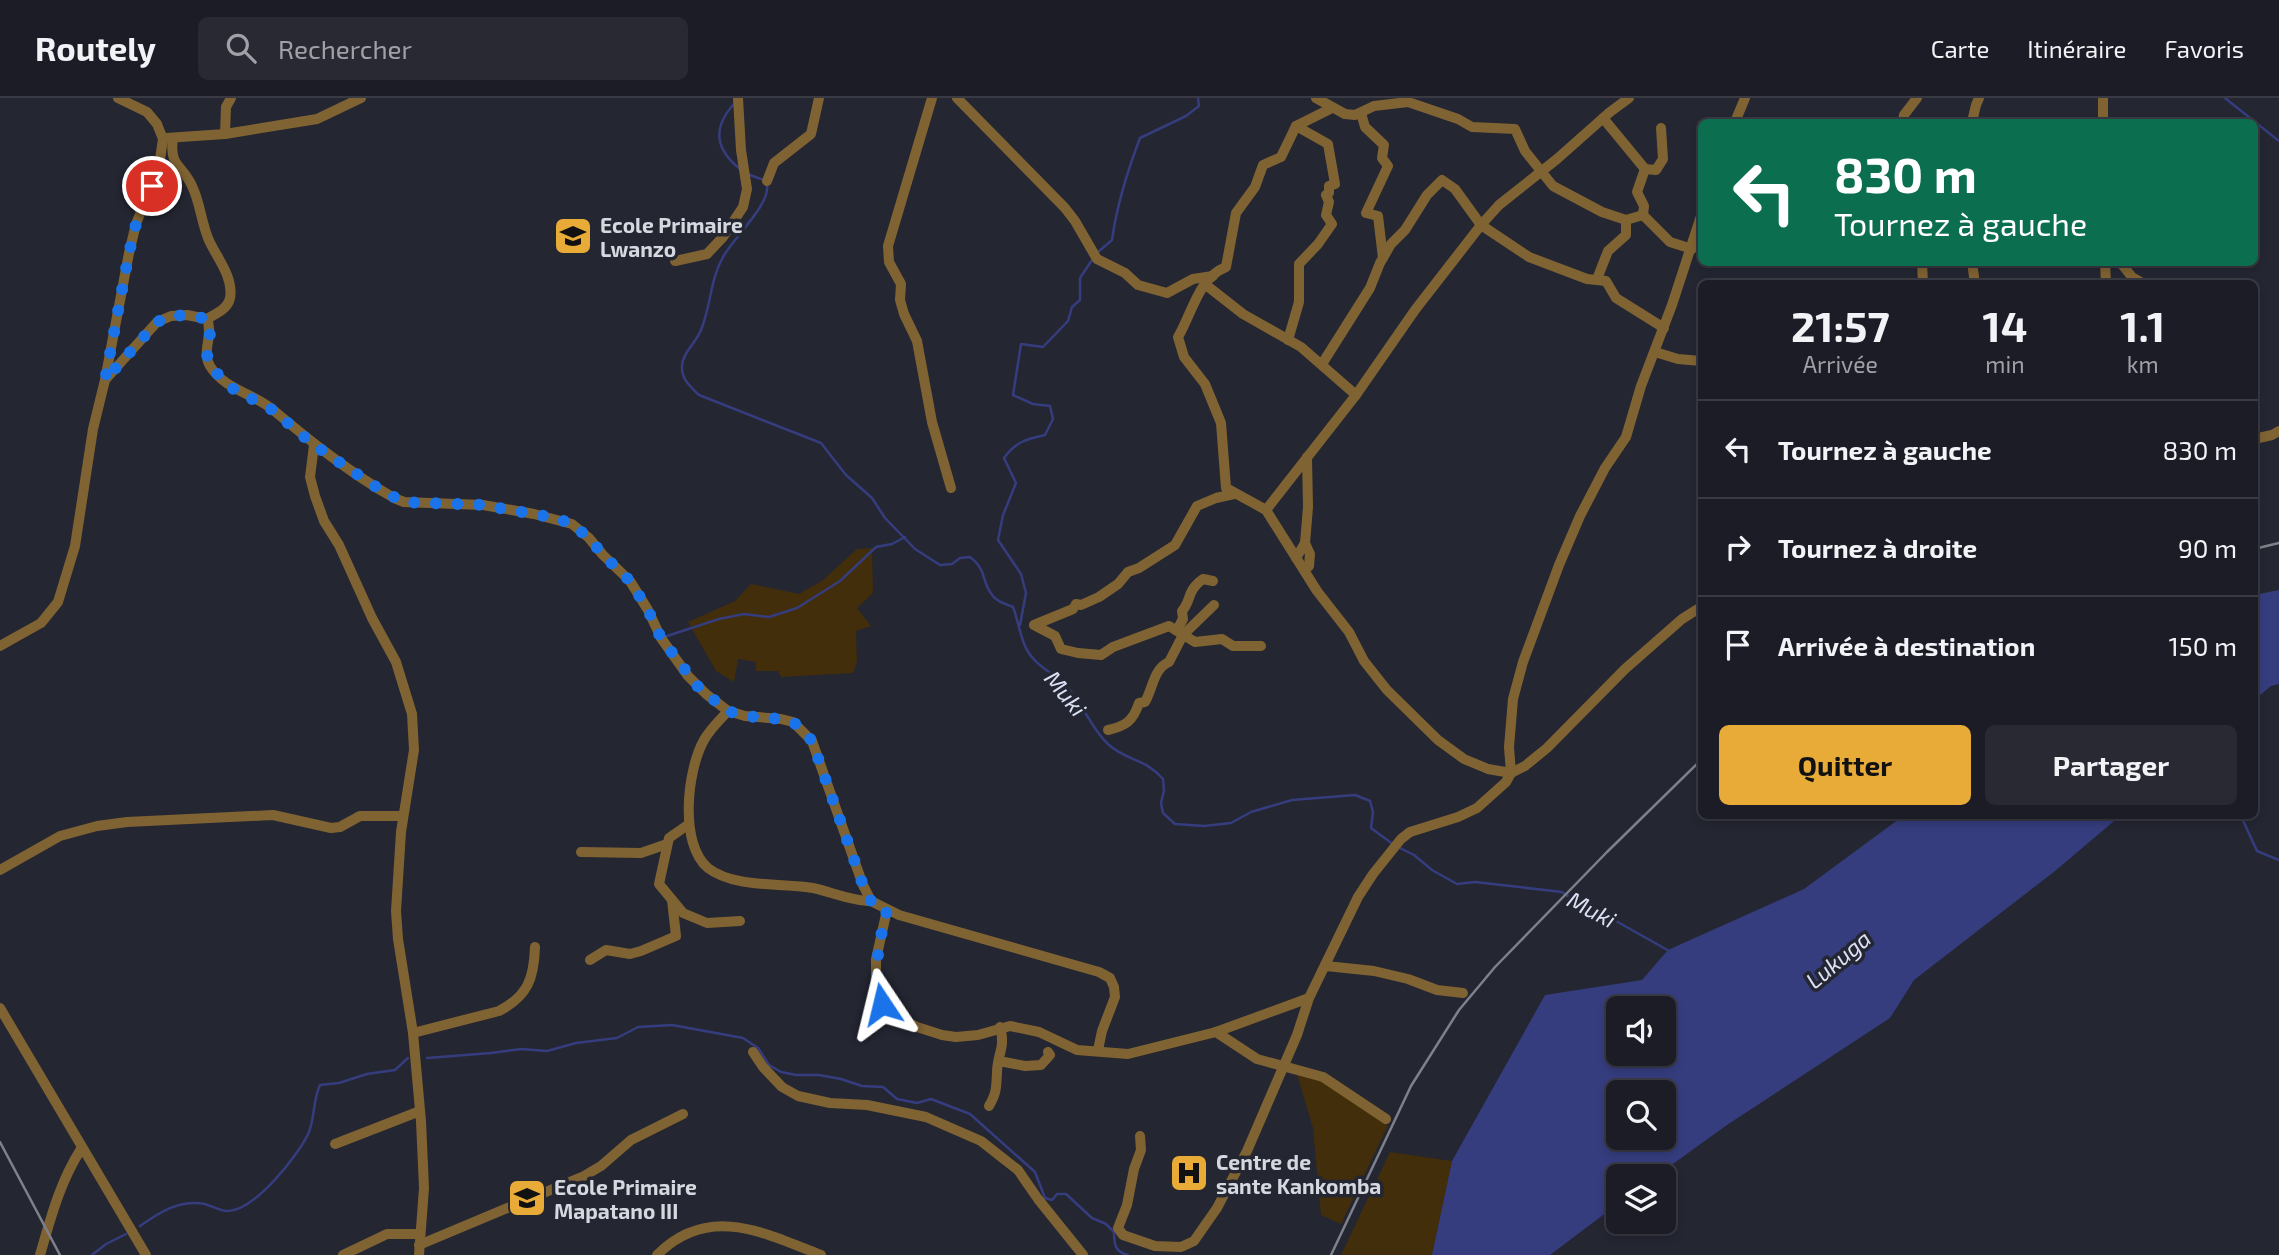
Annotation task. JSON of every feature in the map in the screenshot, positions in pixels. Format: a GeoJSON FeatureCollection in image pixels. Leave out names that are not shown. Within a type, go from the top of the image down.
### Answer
{"type":"FeatureCollection","features":[{"type":"Feature","properties":{"kind":"street"},"geometry":{"type":"LineString","coordinates":[[105,380],[157,322],[171,316],[187,315],[207,319],[226,307],[230,298],[226,272],[208,239],[192,184],[172,156],[168,138],[147,112],[118,98]]}},
{"type":"Feature","properties":{"kind":"street"},"geometry":{"type":"LineString","coordinates":[[147,98],[147,112]]}},
{"type":"Feature","properties":{"kind":"street"},"geometry":{"type":"LineString","coordinates":[[225,134],[226,107],[231,98]]}},
{"type":"Feature","properties":{"kind":"street"},"geometry":{"type":"LineString","coordinates":[[168,138],[225,134],[317,119],[361,98]]}},
{"type":"Feature","properties":{"kind":"street"},"geometry":{"type":"LineString","coordinates":[[675,261],[707,254],[723,237],[743,208],[747,189],[741,150],[738,98]]}},
{"type":"Feature","properties":{"kind":"street"},"geometry":{"type":"LineString","coordinates":[[766,181],[774,163],[811,134],[819,98]]}},
{"type":"Feature","properties":{"kind":"street"},"geometry":{"type":"LineString","coordinates":[[932,98],[888,246],[889,262],[901,284],[900,300],[917,341],[932,422],[951,488]]}},
{"type":"Feature","properties":{"kind":"street"},"geometry":{"type":"LineString","coordinates":[[957,98],[1065,208],[1097,259],[1125,273],[1138,285],[1164,293],[1193,279],[1209,280],[1243,314],[1289,340],[1322,364],[1356,395]]}},
{"type":"Feature","properties":{"kind":"street"},"geometry":{"type":"LineString","coordinates":[[1316,98],[1345,114],[1361,113],[1374,106],[1408,102],[1458,119],[1472,127],[1515,129],[1522,146],[1553,186],[1602,212],[1626,220],[1643,215]]}},
{"type":"Feature","properties":{"kind":"street"},"geometry":{"type":"LineString","coordinates":[[1266,510],[1356,395],[1415,310],[1481,225],[1499,205],[1629,98]]}},
{"type":"Feature","properties":{"kind":"street"},"geometry":{"type":"LineString","coordinates":[[1737,119],[1745,98]]}},
{"type":"Feature","properties":{"kind":"street"},"geometry":{"type":"LineString","coordinates":[[1903,119],[1917,98]]}},
{"type":"Feature","properties":{"kind":"street"},"geometry":{"type":"LineString","coordinates":[[2103,98],[2103,119]]}},
{"type":"Feature","properties":{"kind":"street"},"geometry":{"type":"LineString","coordinates":[[1973,119],[1976,100]]}},
{"type":"Feature","properties":{"kind":"street"},"geometry":{"type":"LineString","coordinates":[[1332,108],[1296,126],[1281,157],[1263,165],[1255,187],[1236,213],[1226,267],[1209,280],[1193,303],[1178,341],[1184,357],[1205,384],[1221,423],[1223,481],[1226,488],[1266,510],[1304,570],[1349,632],[1364,661],[1387,691],[1438,740],[1464,759],[1488,769],[1511,773]]}},
{"type":"Feature","properties":{"kind":"street"},"geometry":{"type":"LineString","coordinates":[[1361,113],[1365,127],[1384,145],[1382,158],[1388,166],[1366,213],[1378,216],[1383,258]]}},
{"type":"Feature","properties":{"kind":"street"},"geometry":{"type":"LineString","coordinates":[[1603,118],[1645,169],[1656,170],[1663,159],[1661,128]]}},
{"type":"Feature","properties":{"kind":"street"},"geometry":{"type":"LineString","coordinates":[[1289,340],[1299,302],[1299,264],[1332,224],[1326,215],[1329,202],[1326,195],[1329,193],[1329,186],[1335,184],[1328,144],[1296,126]]}},
{"type":"Feature","properties":{"kind":"street"},"geometry":{"type":"LineString","coordinates":[[0,646],[41,623],[58,602],[75,546],[93,429],[131,243],[168,138]]}},
{"type":"Feature","properties":{"kind":"street"},"geometry":{"type":"LineString","coordinates":[[1643,215],[1644,206],[1637,192],[1645,169]]}},
{"type":"Feature","properties":{"kind":"street"},"geometry":{"type":"LineString","coordinates":[[1322,364],[1370,288],[1383,258],[1441,180],[1455,189],[1481,225],[1529,257],[1587,279],[1606,281],[1616,298],[1664,328]]}},
{"type":"Feature","properties":{"kind":"street"},"geometry":{"type":"LineString","coordinates":[[1643,215],[1670,242],[1692,249]]}},
{"type":"Feature","properties":{"kind":"street"},"geometry":{"type":"LineString","coordinates":[[1597,279],[1608,251],[1626,235],[1626,220]]}},
{"type":"Feature","properties":{"kind":"street"},"geometry":{"type":"LineString","coordinates":[[1511,773],[1509,747],[1513,699],[1523,662],[1580,516],[1605,468],[1626,438],[1641,386],[1698,227]]}},
{"type":"Feature","properties":{"kind":"street"},"geometry":{"type":"LineString","coordinates":[[2123,266],[2137,280]]}},
{"type":"Feature","properties":{"kind":"street"},"geometry":{"type":"LineString","coordinates":[[207,319],[210,333],[207,358],[211,367],[230,387],[271,409],[314,445],[382,491],[404,502],[483,505],[555,518],[572,524],[589,538],[630,581],[661,638],[688,676],[728,711],[793,722],[812,741],[871,901]]}},
{"type":"Feature","properties":{"kind":"street"},"geometry":{"type":"LineString","coordinates":[[1655,352],[1678,359],[1698,360]]}},
{"type":"Feature","properties":{"kind":"street"},"geometry":{"type":"LineString","coordinates":[[2258,438],[2279,431]]}},
{"type":"Feature","properties":{"kind":"street"},"geometry":{"type":"LineString","coordinates":[[314,445],[310,477],[324,521],[339,545],[372,618],[396,662],[412,714],[414,750],[397,866],[396,911],[413,1033],[420,1111],[424,1188],[419,1245]]}},
{"type":"Feature","properties":{"kind":"street"},"geometry":{"type":"LineString","coordinates":[[1296,558],[1305,543],[1308,507],[1307,457]]}},
{"type":"Feature","properties":{"kind":"street"},"geometry":{"type":"LineString","coordinates":[[1234,494],[1197,506],[1175,545],[1128,572],[1118,584],[1100,597],[1082,605],[1076,604],[1073,609],[1034,625],[1055,636],[1061,649],[1078,653],[1101,655],[1113,647],[1169,626],[1195,642],[1222,639],[1233,646],[1261,646]]}},
{"type":"Feature","properties":{"kind":"street"},"geometry":{"type":"LineString","coordinates":[[1304,570],[1309,566],[1310,554],[1305,543]]}},
{"type":"Feature","properties":{"kind":"street"},"geometry":{"type":"LineString","coordinates":[[1108,730],[1125,727],[1135,716],[1139,703],[1145,702],[1150,694],[1150,685],[1164,664],[1169,662],[1180,632],[1182,611],[1186,608],[1188,595],[1203,579],[1213,581]]}},
{"type":"Feature","properties":{"kind":"street"},"geometry":{"type":"LineString","coordinates":[[1180,632],[1214,605]]}},
{"type":"Feature","properties":{"kind":"street"},"geometry":{"type":"LineString","coordinates":[[1140,1136],[1141,1150],[1127,1205],[1118,1228],[1123,1236],[1155,1246],[1181,1247],[1194,1241],[1217,1208],[1247,1152],[1297,1035],[1309,998],[1359,897],[1401,839],[1419,828],[1458,817],[1477,808],[1500,788],[1511,773],[1525,766],[1547,748],[1625,669],[1698,609]]}},
{"type":"Feature","properties":{"kind":"street"},"geometry":{"type":"LineString","coordinates":[[728,711],[704,739],[698,752],[691,793],[690,834],[706,866],[719,875],[759,883],[811,888],[871,901],[887,910],[1110,978],[1115,997],[1098,1050]]}},
{"type":"Feature","properties":{"kind":"street"},"geometry":{"type":"LineString","coordinates":[[0,870],[60,836],[107,825],[273,815],[340,828],[359,816],[403,816]]}},
{"type":"Feature","properties":{"kind":"street"},"geometry":{"type":"LineString","coordinates":[[689,824],[669,838],[659,884],[683,913],[706,923],[740,921]]}},
{"type":"Feature","properties":{"kind":"street"},"geometry":{"type":"LineString","coordinates":[[581,852],[641,853],[667,844]]}},
{"type":"Feature","properties":{"kind":"street"},"geometry":{"type":"LineString","coordinates":[[590,960],[606,950],[631,954],[676,936],[672,900]]}},
{"type":"Feature","properties":{"kind":"street"},"geometry":{"type":"LineString","coordinates":[[887,910],[876,959],[876,985],[882,1004],[901,1019],[942,1035],[978,1035],[1010,1026],[1039,1032],[1077,1050],[1128,1054],[1216,1032],[1309,998]]}},
{"type":"Feature","properties":{"kind":"street"},"geometry":{"type":"LineString","coordinates":[[413,1033],[508,1007],[522,995],[530,982],[535,947]]}},
{"type":"Feature","properties":{"kind":"street"},"geometry":{"type":"LineString","coordinates":[[1326,966],[1374,971],[1408,979],[1437,990],[1463,993]]}},
{"type":"Feature","properties":{"kind":"street"},"geometry":{"type":"LineString","coordinates":[[0,1007],[81,1149],[146,1255]]}},
{"type":"Feature","properties":{"kind":"street"},"geometry":{"type":"LineString","coordinates":[[989,1106],[998,1085],[996,1072],[1004,1041],[1000,1027]]}},
{"type":"Feature","properties":{"kind":"street"},"geometry":{"type":"LineString","coordinates":[[1216,1032],[1257,1059],[1284,1064],[1323,1077],[1386,1119]]}},
{"type":"Feature","properties":{"kind":"street"},"geometry":{"type":"LineString","coordinates":[[753,1052],[782,1087],[799,1096],[830,1103],[867,1105],[926,1117],[981,1142],[1018,1170],[1083,1255]]}},
{"type":"Feature","properties":{"kind":"street"},"geometry":{"type":"LineString","coordinates":[[999,1060],[1025,1066],[1041,1065],[1050,1055],[1048,1052]]}},
{"type":"Feature","properties":{"kind":"street"},"geometry":{"type":"LineString","coordinates":[[335,1144],[420,1111]]}},
{"type":"Feature","properties":{"kind":"street"},"geometry":{"type":"LineString","coordinates":[[343,1255],[387,1234],[419,1245],[584,1176],[601,1166],[631,1140],[683,1114]]}},
{"type":"Feature","properties":{"kind":"street"},"geometry":{"type":"LineString","coordinates":[[40,1255],[66,1172],[81,1149]]}},
{"type":"Feature","properties":{"kind":"street"},"geometry":{"type":"LineString","coordinates":[[657,1255],[669,1243],[689,1232],[710,1226],[736,1226],[821,1255]]}},
{"type":"Feature","properties":{"kind":"shaded area"},"geometry":{"type":"Polygon","coordinates":[[[872,548],[873,593],[857,608],[871,626],[856,631],[857,661],[853,673],[781,677],[778,671],[756,671],[756,662],[738,659],[734,682],[716,671],[688,622],[735,601],[751,584],[799,594],[823,580],[857,549],[872,548]]]}},
{"type":"Feature","properties":{"kind":"shaded area"},"geometry":{"type":"Polygon","coordinates":[[[1297,1074],[1328,1082],[1388,1125],[1341,1224],[1321,1215],[1313,1128],[1297,1074]]]}},
{"type":"Feature","properties":{"kind":"shaded area"},"geometry":{"type":"Polygon","coordinates":[[[1390,1152],[1452,1161],[1432,1255],[1341,1255],[1390,1152]]]}},
{"type":"Feature","properties":{"kind":"water"},"geometry":{"type":"Polygon","coordinates":[[[2279,590],[2279,684],[2271,686],[2258,697],[2258,594],[2279,590]]]}},
{"type":"Feature","properties":{"kind":"water","name":"Lukuga"},"geometry":{"type":"Polygon","coordinates":[[[1899,819],[2116,819],[2055,871],[1914,980],[1890,1018],[1673,1164],[1606,1164],[1606,1213],[1550,1255],[1432,1255],[1452,1161],[1545,995],[1642,980],[1668,950],[1804,889],[1899,819]]]}},
{"type":"Feature","properties":{"kind":"waterway"},"geometry":{"type":"LineString","coordinates":[[1098,252],[1112,240],[1123,188],[1140,138],[1186,116],[1199,106],[1198,98]]}},
{"type":"Feature","properties":{"kind":"waterway"},"geometry":{"type":"LineString","coordinates":[[2225,98],[2251,119]]}},
{"type":"Feature","properties":{"kind":"waterway","name":"Muki"},"geometry":{"type":"LineString","coordinates":[[735,103],[723,120],[719,137],[725,153],[739,168]]}},
{"type":"Feature","properties":{"kind":"waterway"},"geometry":{"type":"LineString","coordinates":[[2258,124],[2279,141]]}},
{"type":"Feature","properties":{"kind":"waterway","name":"Muki"},"geometry":{"type":"LineString","coordinates":[[750,175],[764,180]]}},
{"type":"Feature","properties":{"kind":"waterway","name":"Muki"},"geometry":{"type":"LineString","coordinates":[[767,185],[763,202],[728,249],[719,266],[701,330],[682,363],[684,376],[690,386],[699,395],[821,443],[846,475],[872,498],[885,518],[915,549],[940,565],[952,564],[960,558],[970,557],[976,562],[989,591],[1002,603],[1013,607],[1029,654],[1071,692],[1109,745],[1150,767],[1163,779],[1163,813],[1175,824],[1204,826],[1231,823],[1251,812],[1292,800],[1355,795],[1370,801],[1373,812],[1371,828],[1394,845]]}},
{"type":"Feature","properties":{"kind":"waterway"},"geometry":{"type":"LineString","coordinates":[[1020,625],[1026,593],[1021,574],[998,540],[1003,515],[1016,483],[1004,458],[1022,442],[1045,435],[1053,419],[1050,406],[1033,404],[1013,395],[1021,344],[1043,347],[1068,321],[1072,307],[1080,300],[1080,278],[1092,260]]}},
{"type":"Feature","properties":{"kind":"waterway"},"geometry":{"type":"LineString","coordinates":[[664,637],[719,619],[744,614],[769,617],[797,608],[840,581],[876,547],[892,544],[905,537]]}},
{"type":"Feature","properties":{"kind":"waterway"},"geometry":{"type":"LineString","coordinates":[[2242,819],[2257,851],[2279,860]]}},
{"type":"Feature","properties":{"kind":"waterway","name":"Muki"},"geometry":{"type":"LineString","coordinates":[[1400,848],[1457,884],[1475,882],[1562,892],[1582,906],[1607,916],[1671,952]]}},
{"type":"Feature","properties":{"kind":"waterway"},"geometry":{"type":"LineString","coordinates":[[427,1058],[521,1049],[547,1051],[576,1043],[617,1038],[638,1027],[672,1025],[743,1038],[758,1048],[769,1065],[781,1072],[819,1075],[862,1086],[883,1087],[897,1099],[917,1103],[931,1099],[970,1114],[1035,1172],[1045,1198],[1052,1200],[1057,1194],[1066,1194],[1092,1218],[1106,1224],[1114,1232],[1118,1250],[1128,1255]]}},
{"type":"Feature","properties":{"kind":"waterway"},"geometry":{"type":"LineString","coordinates":[[140,1226],[163,1212],[187,1203],[205,1204],[226,1211],[249,1203],[274,1181],[304,1142],[311,1126],[320,1085],[395,1070],[408,1058]]}},
{"type":"Feature","properties":{"kind":"waterway"},"geometry":{"type":"LineString","coordinates":[[92,1255],[126,1234]]}},
{"type":"Feature","properties":{"kind":"railway"},"geometry":{"type":"LineString","coordinates":[[2258,548],[2279,543]]}},
{"type":"Feature","properties":{"kind":"railway"},"geometry":{"type":"LineString","coordinates":[[1331,1255],[1411,1086],[1459,1010],[1495,967],[1698,763]]}},
{"type":"Feature","properties":{"kind":"railway"},"geometry":{"type":"LineString","coordinates":[[0,1142],[60,1255]]}},
{"type":"Feature","properties":{"kind":"place","name":"Ecole Primaire Lwanzo"},"geometry":{"type":"Point","coordinates":[573,236]}},
{"type":"Feature","properties":{"kind":"place","name":"Centre de sante Kankomba"},"geometry":{"type":"Point","coordinates":[1189,1173]}},
{"type":"Feature","properties":{"kind":"place","name":"Ecole Primaire Mapatano III"},"geometry":{"type":"Point","coordinates":[527,1198]}},
{"type":"Feature","properties":{"kind":"route"},"geometry":{"type":"LineString","coordinates":[[152,186],[136,224],[105,380],[157,322],[171,316],[201,317],[207,319],[209,325],[207,358],[211,367],[230,387],[271,409],[314,445],[394,498],[404,502],[483,505],[555,518],[572,524],[630,581],[661,638],[699,688],[728,711],[793,722],[812,741],[863,885],[871,901],[887,910],[876,959],[876,985],[882,1004]]}}]}
